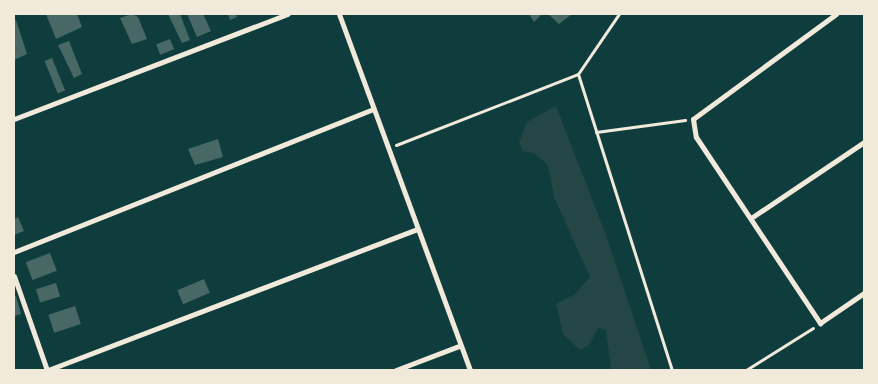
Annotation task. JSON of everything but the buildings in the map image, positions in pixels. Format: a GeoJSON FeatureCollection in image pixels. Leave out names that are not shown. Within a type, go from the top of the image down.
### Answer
{"type":"FeatureCollection","features":[{"type":"Feature","properties":{"kind":"street"},"geometry":{"type":"LineString","coordinates":[[14,119],[288,14]]}},
{"type":"Feature","properties":{"kind":"street"},"geometry":{"type":"LineString","coordinates":[[338,14],[389,148],[459,346],[470,370]]}},
{"type":"Feature","properties":{"kind":"street"},"geometry":{"type":"LineString","coordinates":[[836,14],[693,119],[696,136],[820,323],[864,293]]}},
{"type":"Feature","properties":{"kind":"street"},"geometry":{"type":"LineString","coordinates":[[14,252],[373,109]]}},
{"type":"Feature","properties":{"kind":"street"},"geometry":{"type":"LineString","coordinates":[[751,218],[864,142]]}},
{"type":"Feature","properties":{"kind":"street"},"geometry":{"type":"LineString","coordinates":[[14,276],[47,370],[417,229]]}},
{"type":"Feature","properties":{"kind":"street"},"geometry":{"type":"LineString","coordinates":[[396,370],[459,346]]}},
{"type":"Feature","properties":{"kind":"path"},"geometry":{"type":"LineString","coordinates":[[389,148],[578,74],[618,14]]}},
{"type":"Feature","properties":{"kind":"path"},"geometry":{"type":"LineString","coordinates":[[578,74],[672,370]]}},
{"type":"Feature","properties":{"kind":"path"},"geometry":{"type":"LineString","coordinates":[[596,132],[693,119]]}},
{"type":"Feature","properties":{"kind":"path"},"geometry":{"type":"LineString","coordinates":[[746,370],[820,323]]}},
{"type":"Feature","properties":{"kind":"shaded area"},"geometry":{"type":"Polygon","coordinates":[[[556,106],[606,235],[651,370],[611,370],[606,330],[598,328],[589,345],[580,350],[563,334],[556,304],[575,294],[590,277],[554,197],[548,165],[535,154],[523,151],[519,142],[527,122],[556,106]]]}}]}
